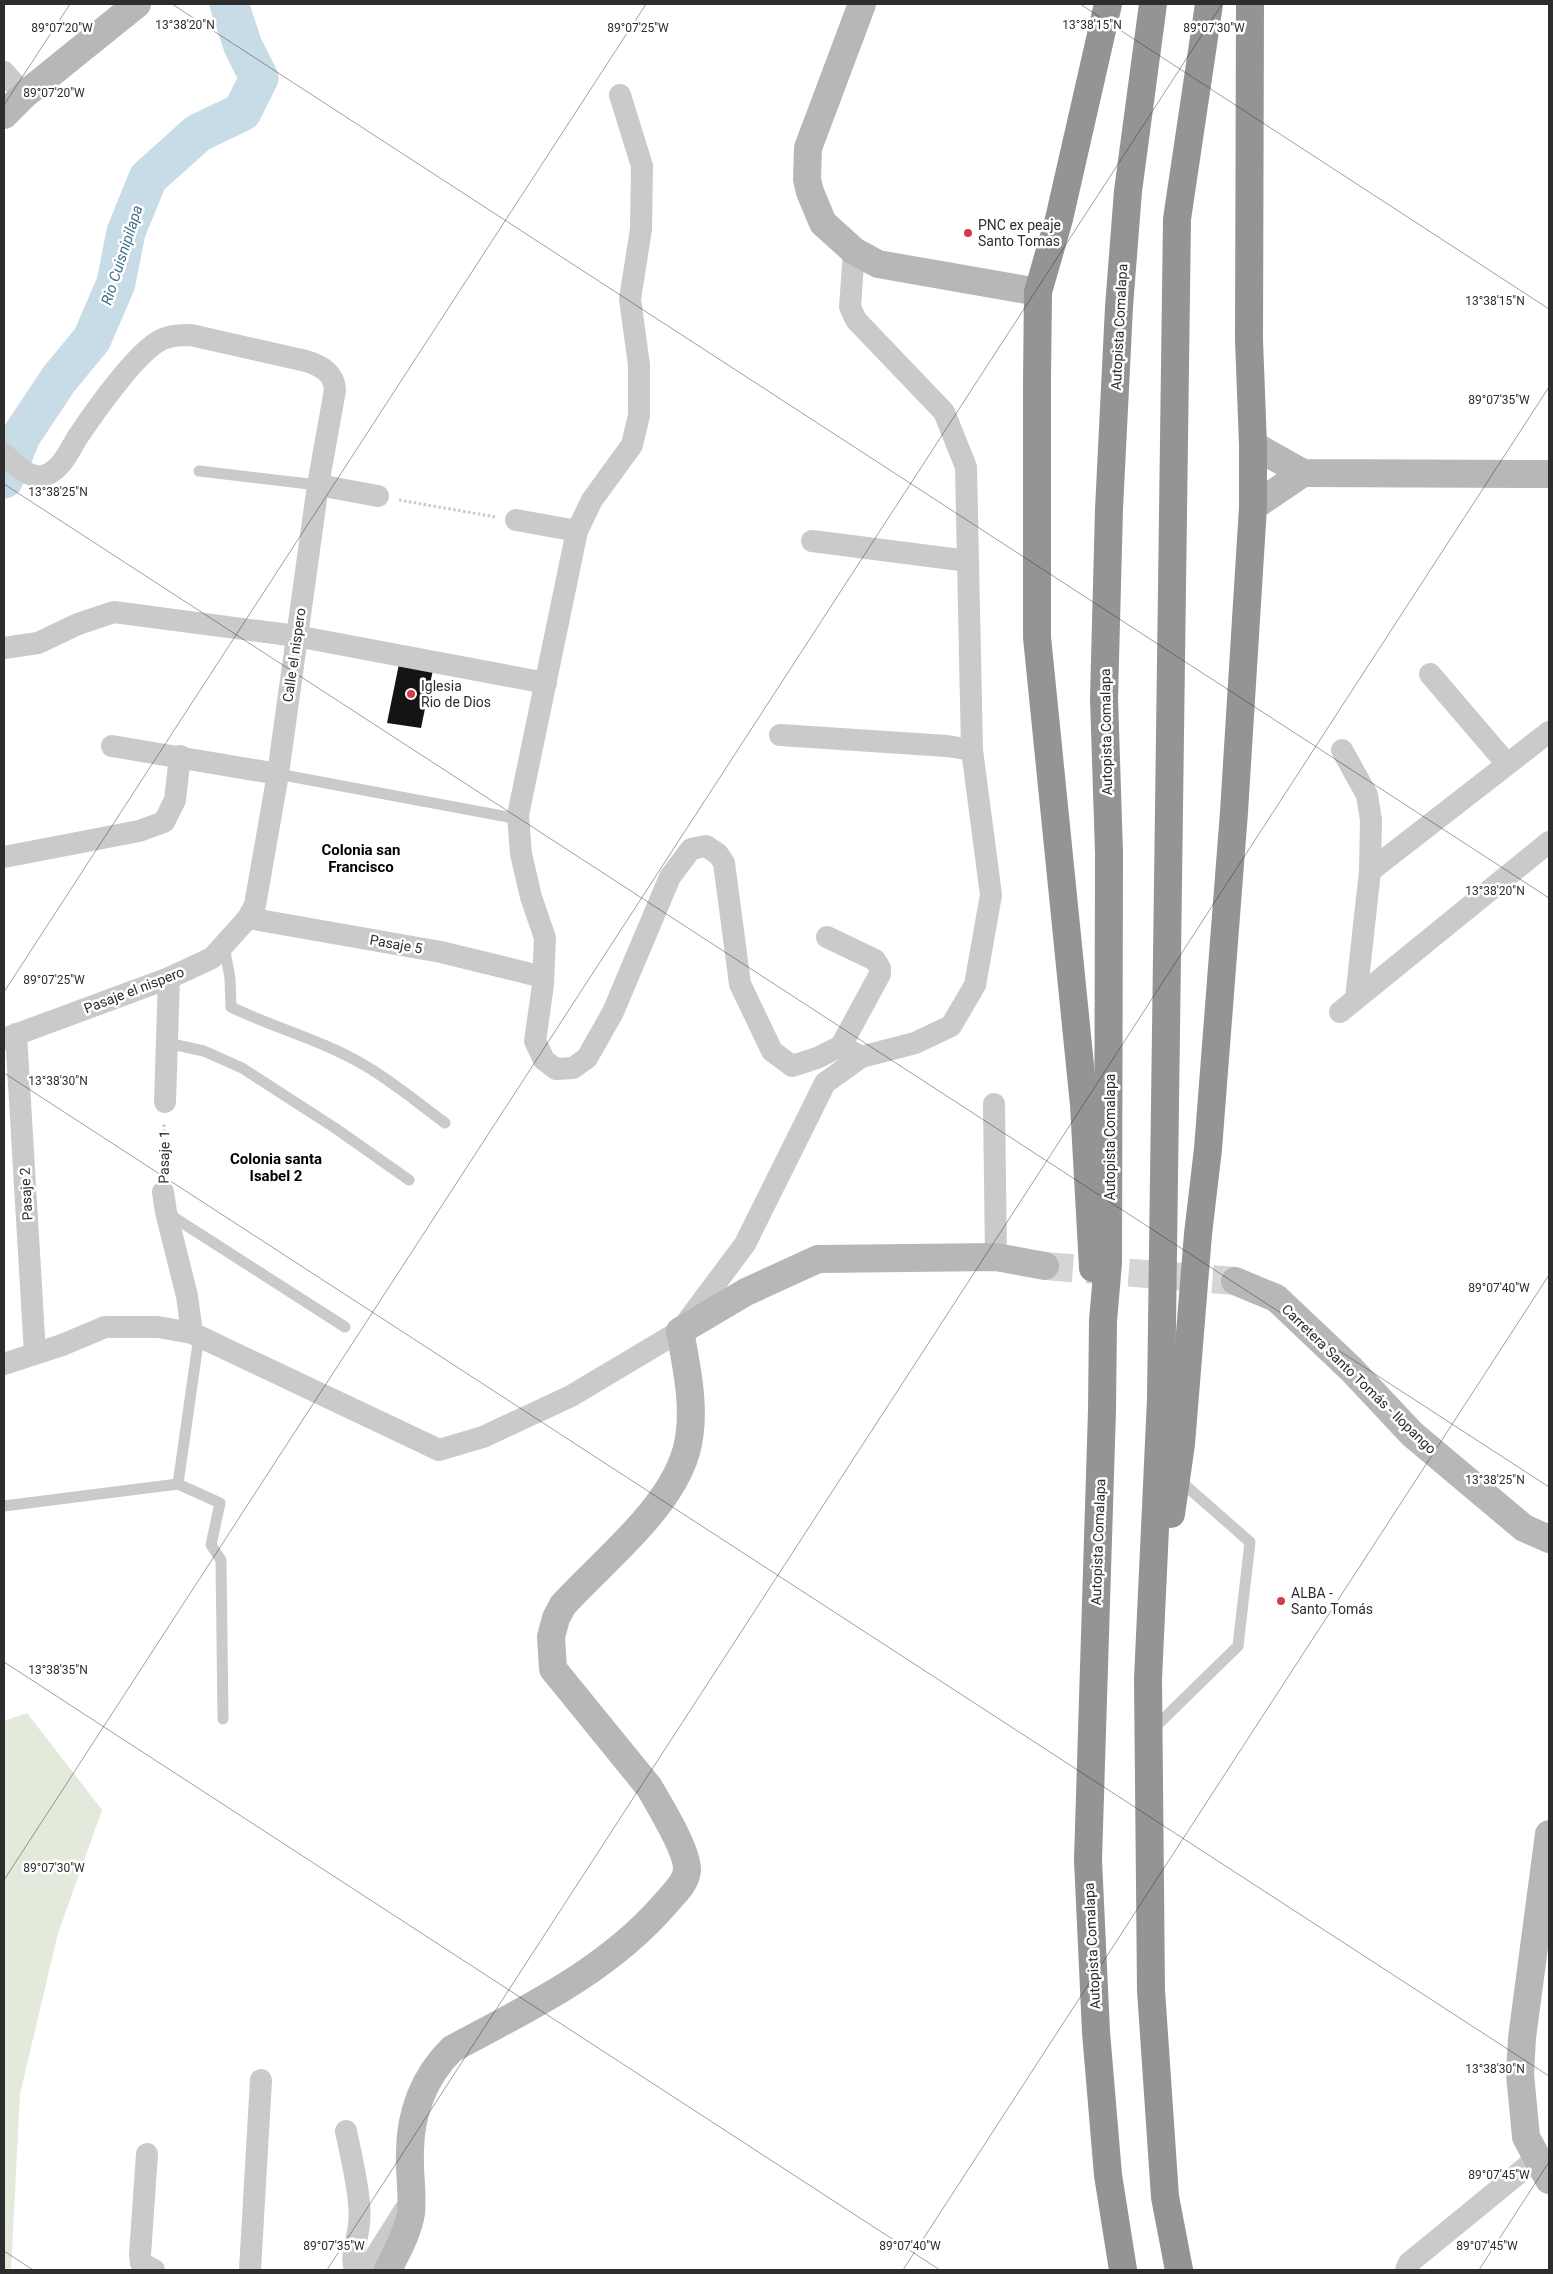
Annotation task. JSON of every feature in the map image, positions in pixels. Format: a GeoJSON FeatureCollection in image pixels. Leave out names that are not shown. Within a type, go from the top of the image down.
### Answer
{"type":"FeatureCollection","features":[{"type":"Feature","properties":{"kind":"highway"},"geometry":{"type":"LineString","coordinates":[[1103,1321],[1091,1258],[1084,1104],[1037,637],[1038,292],[1059,219],[1108,4]]}},
{"type":"Feature","properties":{"kind":"highway","name":"Autopista Comalapa"},"geometry":{"type":"LineString","coordinates":[[1123,2270],[1108,2176],[1096,2032],[1088,1860],[1103,1321],[1108,1262],[1110,852],[1104,698],[1109,509],[1128,191],[1153,4]]}},
{"type":"Feature","properties":{"kind":"highway"},"geometry":{"type":"LineString","coordinates":[[1179,2270],[1165,2197],[1151,1990],[1148,1679],[1161,1399],[1177,219],[1208,4]]}},
{"type":"Feature","properties":{"kind":"highway"},"geometry":{"type":"LineString","coordinates":[[1148,1679],[1176,1478],[1198,1234],[1208,1149],[1234,812],[1253,506],[1249,340],[1250,4]]}},
{"type":"Feature","properties":{"kind":"street"},"geometry":{"type":"LineString","coordinates":[[4,115],[24,95],[136,4]]}},
{"type":"Feature","properties":{"kind":"street"},"geometry":{"type":"LineString","coordinates":[[862,4],[808,148],[806,165],[810,192],[823,223],[854,251],[878,264],[1038,292]]}},
{"type":"Feature","properties":{"kind":"street"},"geometry":{"type":"LineString","coordinates":[[4,72],[24,95]]}},
{"type":"Feature","properties":{"kind":"street"},"geometry":{"type":"LineString","coordinates":[[620,95],[642,166],[641,229],[630,299],[639,365],[640,415],[632,445],[592,500],[577,531],[518,819],[523,862],[531,897],[545,938],[543,977],[535,1041],[544,1060],[556,1068],[573,1068],[587,1058],[613,1012],[670,878],[691,849],[706,846],[718,854],[724,862],[740,984],[772,1051],[792,1066],[817,1058],[841,1046],[880,974],[880,968],[875,960],[827,937]]}},
{"type":"Feature","properties":{"kind":"street"},"geometry":{"type":"LineString","coordinates":[[388,2270],[405,2234],[411,2207],[410,2152],[412,2125],[426,2084],[442,2060],[452,2049],[588,1973],[649,1923],[685,1879],[687,1867],[672,1827],[662,1808],[649,1788],[556,1674],[550,1644],[553,1624],[563,1605],[653,1513],[674,1480],[686,1452],[691,1418],[680,1331],[745,1244],[825,1083],[861,1057],[915,1043],[951,1026],[976,985],[991,895],[972,750],[966,467],[944,412],[856,320],[850,306],[854,251]]}},
{"type":"Feature","properties":{"kind":"street","name":"Calle el nispero"},"geometry":{"type":"LineString","coordinates":[[4,454],[20,470],[42,476],[55,470],[78,436],[139,358],[161,340],[175,336],[191,335],[306,361],[318,365],[334,381],[335,390],[318,486],[278,774],[255,905],[248,918]]}},
{"type":"Feature","properties":{"kind":"street"},"geometry":{"type":"LineString","coordinates":[[1253,445],[1302,474],[1549,474]]}},
{"type":"Feature","properties":{"kind":"street"},"geometry":{"type":"LineString","coordinates":[[1253,506],[1302,474]]}},
{"type":"Feature","properties":{"kind":"street"},"geometry":{"type":"LineString","coordinates":[[318,486],[378,496]]}},
{"type":"Feature","properties":{"kind":"street"},"geometry":{"type":"LineString","coordinates":[[516,520],[577,531]]}},
{"type":"Feature","properties":{"kind":"street"},"geometry":{"type":"LineString","coordinates":[[812,541],[968,561]]}},
{"type":"Feature","properties":{"kind":"street"},"geometry":{"type":"LineString","coordinates":[[4,648],[38,642],[78,624],[114,612],[296,636],[546,683]]}},
{"type":"Feature","properties":{"kind":"street"},"geometry":{"type":"LineString","coordinates":[[1430,674],[1507,764]]}},
{"type":"Feature","properties":{"kind":"street"},"geometry":{"type":"LineString","coordinates":[[1370,870],[1549,732]]}},
{"type":"Feature","properties":{"kind":"street"},"geometry":{"type":"LineString","coordinates":[[780,735],[947,746],[972,750]]}},
{"type":"Feature","properties":{"kind":"street"},"geometry":{"type":"LineString","coordinates":[[112,746],[278,774]]}},
{"type":"Feature","properties":{"kind":"street"},"geometry":{"type":"LineString","coordinates":[[1342,750],[1367,794],[1371,820],[1370,870],[1348,1005],[1549,842]]}},
{"type":"Feature","properties":{"kind":"street"},"geometry":{"type":"LineString","coordinates":[[4,857],[139,831],[164,822],[175,800],[180,756]]}},
{"type":"Feature","properties":{"kind":"street","name":"Pasaje el nispero"},"geometry":{"type":"LineString","coordinates":[[10,1037],[169,978],[212,958],[248,918]]}},
{"type":"Feature","properties":{"kind":"street","name":"Pasaje 5"},"geometry":{"type":"LineString","coordinates":[[248,918],[441,952],[543,977]]}},
{"type":"Feature","properties":{"kind":"street"},"geometry":{"type":"LineString","coordinates":[[165,1102],[169,978]]}},
{"type":"Feature","properties":{"kind":"street","name":"Pasaje 2"},"geometry":{"type":"LineString","coordinates":[[10,1037],[35,1354]]}},
{"type":"Feature","properties":{"kind":"street"},"geometry":{"type":"LineString","coordinates":[[841,1046],[861,1057]]}},
{"type":"Feature","properties":{"kind":"street"},"geometry":{"type":"LineString","coordinates":[[994,1104],[996,1257]]}},
{"type":"Feature","properties":{"kind":"street"},"geometry":{"type":"LineString","coordinates":[[164,1202],[196,1335]]}},
{"type":"Feature","properties":{"kind":"street"},"geometry":{"type":"LineString","coordinates":[[4,1364],[105,1327],[158,1327],[196,1335],[439,1450],[483,1437],[571,1396],[746,1292],[818,1259],[996,1257],[1045,1266]]}},
{"type":"Feature","properties":{"kind":"street","name":"Carretera Santo Tomás - Ilopango"},"geometry":{"type":"LineString","coordinates":[[1235,1281],[1276,1298],[1351,1368],[1412,1434],[1524,1528],[1549,1539]]}},
{"type":"Feature","properties":{"kind":"street"},"geometry":{"type":"LineString","coordinates":[[1406,2270],[1409,2263],[1543,2170],[1526,2137],[1520,2074],[1522,2038],[1549,1834]]}},
{"type":"Feature","properties":{"kind":"street"},"geometry":{"type":"LineString","coordinates":[[250,2270],[261,2080]]}},
{"type":"Feature","properties":{"kind":"street"},"geometry":{"type":"LineString","coordinates":[[346,2131],[354,2168],[360,2222],[353,2260],[356,2270]]}},
{"type":"Feature","properties":{"kind":"street"},"geometry":{"type":"LineString","coordinates":[[147,2154],[140,2255],[141,2264],[154,2270]]}},
{"type":"Feature","properties":{"kind":"street"},"geometry":{"type":"LineString","coordinates":[[367,2270],[404,2211],[411,2207]]}},
{"type":"Feature","properties":{"kind":"lane"},"geometry":{"type":"LineString","coordinates":[[199,471],[318,486]]}},
{"type":"Feature","properties":{"kind":"lane"},"geometry":{"type":"LineString","coordinates":[[278,774],[518,819]]}},
{"type":"Feature","properties":{"kind":"lane"},"geometry":{"type":"LineString","coordinates":[[224,946],[230,978],[231,1007],[267,1025],[306,1038],[363,1064],[445,1123]]}},
{"type":"Feature","properties":{"kind":"lane"},"geometry":{"type":"LineString","coordinates":[[166,1043],[204,1051],[242,1068],[335,1128],[409,1180]]}},
{"type":"Feature","properties":{"kind":"lane"},"geometry":{"type":"LineString","coordinates":[[164,1202],[345,1327]]}},
{"type":"Feature","properties":{"kind":"lane"},"geometry":{"type":"LineString","coordinates":[[178,1484],[196,1335]]}},
{"type":"Feature","properties":{"kind":"lane"},"geometry":{"type":"LineString","coordinates":[[1148,1734],[1238,1646],[1250,1542],[1176,1478]]}},
{"type":"Feature","properties":{"kind":"lane"},"geometry":{"type":"LineString","coordinates":[[4,1506],[178,1484],[220,1503],[212,1545],[221,1560],[222,1719]]}},
{"type":"Feature","properties":{"kind":"path"},"geometry":{"type":"LineString","coordinates":[[378,496],[516,520]]}},
{"type":"Feature","properties":{"kind":"path","name":"Pasaje 1"},"geometry":{"type":"LineString","coordinates":[[164,1202],[165,1102]]}},
{"type":"Feature","properties":{"kind":"shaded area"},"geometry":{"type":"Polygon","coordinates":[[[27,1713],[102,1810],[58,1933],[20,2094],[11,2270],[4,2270],[4,1721],[27,1713]]]}},
{"type":"Feature","properties":{"kind":"building","name":"Iglesia Rio de Dios"},"geometry":{"type":"Polygon","coordinates":[[[400,659],[434,665],[421,728],[387,723],[400,659]]]}},
{"type":"Feature","properties":{"kind":"waterway","name":"Rio Cuisnipilapa"},"geometry":{"type":"LineString","coordinates":[[4,479],[21,436],[59,379],[92,339],[116,283],[126,232],[148,178],[198,133],[242,112],[259,78],[243,46],[229,4]]}},
{"type":"Feature","properties":{"kind":"tunnel"},"geometry":{"type":"LineString","coordinates":[[1045,1266],[1235,1281]]}},
{"type":"Feature","properties":{"kind":"place","name":"PNC ex peaje Santo Tomas"},"geometry":{"type":"Point","coordinates":[968,233]}},
{"type":"Feature","properties":{"kind":"place","name":"Iglesia Rio de Dios"},"geometry":{"type":"Point","coordinates":[411,694]}},
{"type":"Feature","properties":{"kind":"place","name":"ALBA - Santo Tomás"},"geometry":{"type":"Point","coordinates":[1281,1601]}},
{"type":"Feature","properties":{"kind":"district","name":"Colonia san Francisco"},"geometry":{"type":"Point","coordinates":[361,858]}},
{"type":"Feature","properties":{"kind":"district","name":"Colonia santa Isabel 2"},"geometry":{"type":"Point","coordinates":[276,1168]}}]}
